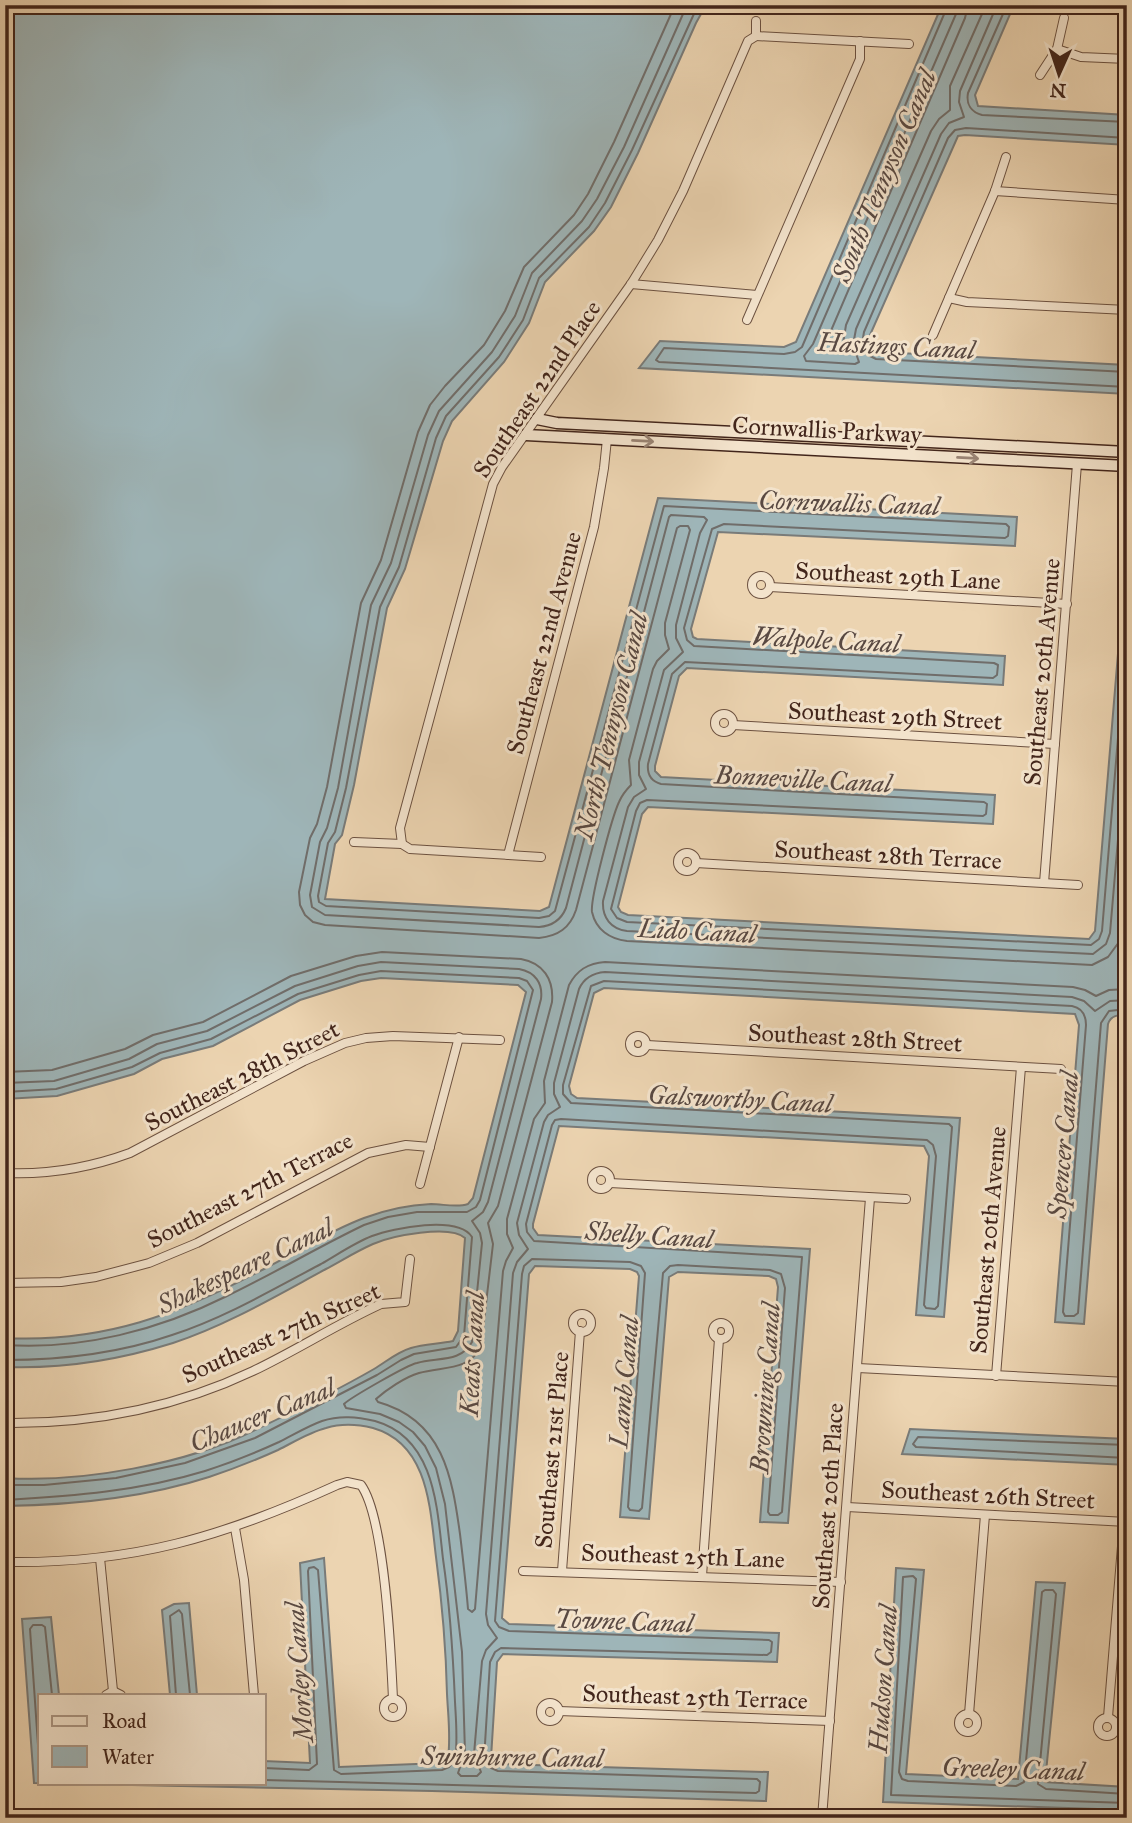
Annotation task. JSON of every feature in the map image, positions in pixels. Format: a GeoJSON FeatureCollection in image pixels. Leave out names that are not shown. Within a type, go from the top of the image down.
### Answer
{"type":"FeatureCollection","features":[{"type":"Feature","properties":{"kind":"street"},"geometry":{"type":"LineString","coordinates":[[1040,75],[1057,49],[1064,18]]}},
{"type":"Feature","properties":{"kind":"street"},"geometry":{"type":"LineString","coordinates":[[756,21],[756,36],[909,44]]}},
{"type":"Feature","properties":{"kind":"street","name":"Southeast 22nd Place"},"geometry":{"type":"LineString","coordinates":[[402,844],[400,828],[487,501],[497,475],[631,284],[670,219],[748,41],[756,36]]}},
{"type":"Feature","properties":{"kind":"street"},"geometry":{"type":"LineString","coordinates":[[747,320],[860,59],[860,41]]}},
{"type":"Feature","properties":{"kind":"street"},"geometry":{"type":"LineString","coordinates":[[1057,49],[1081,57],[1127,59]]}},
{"type":"Feature","properties":{"kind":"street"},"geometry":{"type":"LineString","coordinates":[[933,335],[995,191],[1006,157]]}},
{"type":"Feature","properties":{"kind":"street"},"geometry":{"type":"LineString","coordinates":[[995,191],[1127,200]]}},
{"type":"Feature","properties":{"kind":"street"},"geometry":{"type":"LineString","coordinates":[[631,284],[757,295]]}},
{"type":"Feature","properties":{"kind":"street"},"geometry":{"type":"LineString","coordinates":[[949,298],[967,302],[1127,310]]}},
{"type":"Feature","properties":{"kind":"street","name":"Cornwallis Parkway"},"geometry":{"type":"LineString","coordinates":[[537,419],[557,423],[1127,452]]}},
{"type":"Feature","properties":{"kind":"street","name":"Cornwallis Parkway"},"geometry":{"type":"LineString","coordinates":[[526,435],[1127,466]]}},
{"type":"Feature","properties":{"kind":"street"},"geometry":{"type":"LineString","coordinates":[[860,452],[861,438]]}},
{"type":"Feature","properties":{"kind":"street","name":"Southeast 22nd Avenue"},"geometry":{"type":"LineString","coordinates":[[508,855],[594,527],[607,439]]}},
{"type":"Feature","properties":{"kind":"street"},"geometry":{"type":"LineString","coordinates":[[1077,464],[1078,450]]}},
{"type":"Feature","properties":{"kind":"street","name":"Southeast 20th Avenue"},"geometry":{"type":"LineString","coordinates":[[1044,883],[1077,464]]}},
{"type":"Feature","properties":{"kind":"street","name":"Southeast 29th Lane"},"geometry":{"type":"LineString","coordinates":[[770,587],[1067,604]]}},
{"type":"Feature","properties":{"kind":"street","name":"Southeast 29th Street"},"geometry":{"type":"LineString","coordinates":[[733,725],[1055,744]]}},
{"type":"Feature","properties":{"kind":"street"},"geometry":{"type":"LineString","coordinates":[[354,842],[402,844],[410,849],[541,857]]}},
{"type":"Feature","properties":{"kind":"street","name":"Southeast 28th Terrace"},"geometry":{"type":"LineString","coordinates":[[696,863],[1079,884]]}},
{"type":"Feature","properties":{"kind":"street","name":"Southeast 28th Street"},"geometry":{"type":"LineString","coordinates":[[5,1173],[65,1171],[104,1163],[130,1153],[304,1061],[345,1043],[393,1036],[500,1040]]}},
{"type":"Feature","properties":{"kind":"street"},"geometry":{"type":"LineString","coordinates":[[420,1184],[459,1037]]}},
{"type":"Feature","properties":{"kind":"street","name":"Southeast 28th Street"},"geometry":{"type":"LineString","coordinates":[[647,1045],[1061,1069]]}},
{"type":"Feature","properties":{"kind":"street","name":"Southeast 20th Avenue"},"geometry":{"type":"LineString","coordinates":[[996,1376],[1021,1067]]}},
{"type":"Feature","properties":{"kind":"street","name":"Southeast 27th Terrace"},"geometry":{"type":"LineString","coordinates":[[5,1283],[61,1282],[106,1275],[149,1263],[214,1234],[368,1153],[406,1145],[430,1147]]}},
{"type":"Feature","properties":{"kind":"street"},"geometry":{"type":"LineString","coordinates":[[610,1183],[906,1199]]}},
{"type":"Feature","properties":{"kind":"street","name":"Southeast 20th Place"},"geometry":{"type":"LineString","coordinates":[[822,1818],[870,1198]]}},
{"type":"Feature","properties":{"kind":"street","name":"Southeast 27th Street"},"geometry":{"type":"LineString","coordinates":[[5,1423],[66,1422],[118,1415],[156,1407],[231,1381],[381,1304],[405,1302],[410,1259]]}},
{"type":"Feature","properties":{"kind":"street","name":"Southeast 21st Place"},"geometry":{"type":"LineString","coordinates":[[562,1571],[580,1331]]}},
{"type":"Feature","properties":{"kind":"street"},"geometry":{"type":"LineString","coordinates":[[702,1576],[719,1339]]}},
{"type":"Feature","properties":{"kind":"street"},"geometry":{"type":"LineString","coordinates":[[858,1368],[1127,1382]]}},
{"type":"Feature","properties":{"kind":"street"},"geometry":{"type":"LineString","coordinates":[[5,1562],[100,1558],[172,1546],[235,1528],[337,1485],[348,1482],[360,1485],[366,1492],[379,1546],[390,1638],[393,1699]]}},
{"type":"Feature","properties":{"kind":"street","name":"Southeast 26th Street"},"geometry":{"type":"LineString","coordinates":[[847,1507],[1125,1522]]}},
{"type":"Feature","properties":{"kind":"street"},"geometry":{"type":"LineString","coordinates":[[969,1714],[985,1515]]}},
{"type":"Feature","properties":{"kind":"street"},"geometry":{"type":"LineString","coordinates":[[1108,1717],[1125,1522]]}},
{"type":"Feature","properties":{"kind":"street"},"geometry":{"type":"LineString","coordinates":[[235,1528],[244,1580],[254,1694]]}},
{"type":"Feature","properties":{"kind":"street"},"geometry":{"type":"LineString","coordinates":[[100,1558],[113,1694]]}},
{"type":"Feature","properties":{"kind":"street","name":"Southeast 25th Lane"},"geometry":{"type":"LineString","coordinates":[[523,1571],[841,1582]]}},
{"type":"Feature","properties":{"kind":"street","name":"Southeast 25th Terrace"},"geometry":{"type":"LineString","coordinates":[[559,1711],[830,1721]]}},
{"type":"Feature","properties":{"kind":"water"},"geometry":{"type":"Polygon","coordinates":[[[5,5],[706,5],[611,207],[594,231],[545,282],[529,323],[504,362],[452,421],[443,441],[405,569],[387,608],[354,785],[342,835],[335,844],[325,899],[540,911],[549,907],[658,498],[1017,517],[1015,546],[718,532],[691,629],[693,637],[1005,656],[1003,685],[687,668],[679,676],[655,766],[655,771],[661,777],[995,795],[993,824],[648,807],[642,814],[618,907],[621,912],[628,915],[1089,939],[1095,931],[1127,545],[1127,895],[1124,928],[1127,937],[1127,1015],[1113,1017],[1108,1024],[1084,1324],[1055,1322],[1079,1025],[1075,1014],[604,988],[594,993],[569,1086],[571,1094],[577,1098],[960,1118],[944,1317],[916,1315],[929,1156],[924,1146],[559,1126],[533,1224],[538,1235],[810,1249],[788,1523],[760,1522],[778,1287],[776,1279],[769,1276],[678,1272],[669,1277],[649,1519],[620,1517],[639,1276],[630,1269],[535,1266],[529,1274],[502,1618],[509,1624],[779,1633],[777,1662],[503,1654],[497,1662],[491,1758],[499,1764],[768,1772],[766,1801],[84,1784],[266,1784],[266,1761],[310,1763],[300,1563],[324,1558],[339,1767],[442,1763],[448,1758],[449,1726],[443,1625],[428,1499],[416,1463],[406,1448],[392,1436],[361,1426],[332,1426],[209,1477],[134,1495],[83,1502],[5,1506],[5,1478],[35,1479],[100,1474],[198,1453],[300,1408],[406,1350],[453,1341],[458,1331],[465,1238],[447,1232],[434,1232],[382,1241],[213,1328],[132,1354],[69,1365],[5,1367],[5,1338],[75,1336],[140,1322],[171,1312],[233,1285],[326,1235],[364,1218],[414,1205],[468,1204],[473,1198],[526,992],[518,985],[381,978],[361,981],[300,1000],[213,1046],[162,1059],[134,1074],[57,1096],[5,1099],[5,5]]]}},
{"type":"Feature","properties":{"kind":"water","name":"South Tennyson Canal"},"geometry":{"type":"Polygon","coordinates":[[[942,5],[1014,5],[975,95],[978,106],[1127,115],[1127,145],[958,136],[870,335],[870,347],[873,351],[880,352],[1127,365],[1127,394],[639,368],[660,341],[784,347],[796,342],[942,5]]]}},
{"type":"Feature","properties":{"kind":"water"},"geometry":{"type":"Polygon","coordinates":[[[910,1429],[1127,1439],[1127,1465],[902,1454],[910,1429]]]}},
{"type":"Feature","properties":{"kind":"water"},"geometry":{"type":"Polygon","coordinates":[[[896,1568],[924,1570],[906,1774],[1018,1779],[1036,1582],[1065,1583],[1045,1782],[1127,1787],[1127,1810],[883,1802],[896,1568]]]}},
{"type":"Feature","properties":{"kind":"water"},"geometry":{"type":"Polygon","coordinates":[[[189,1603],[197,1694],[170,1694],[162,1610],[174,1604],[189,1603]]]}},
{"type":"Feature","properties":{"kind":"water"},"geometry":{"type":"Polygon","coordinates":[[[51,1617],[59,1694],[38,1694],[38,1783],[34,1783],[22,1619],[51,1617]]]}},
{"type":"Feature","properties":{"kind":"water label","name":"Hastings Canal"},"geometry":{"type":"Point","coordinates":[896,346]}},
{"type":"Feature","properties":{"kind":"water label","name":"Cornwallis Canal"},"geometry":{"type":"Point","coordinates":[849,503]}},
{"type":"Feature","properties":{"kind":"water label","name":"Walpole Canal"},"geometry":{"type":"Point","coordinates":[826,640]}},
{"type":"Feature","properties":{"kind":"water label","name":"North Tennyson Canal"},"geometry":{"type":"Point","coordinates":[611,726]}},
{"type":"Feature","properties":{"kind":"water label","name":"Bonneville Canal"},"geometry":{"type":"Point","coordinates":[803,779]}},
{"type":"Feature","properties":{"kind":"water label","name":"Lido Canal"},"geometry":{"type":"Point","coordinates":[697,931]}},
{"type":"Feature","properties":{"kind":"water label","name":"Galsworthy Canal"},"geometry":{"type":"Point","coordinates":[740,1099]}},
{"type":"Feature","properties":{"kind":"water label","name":"Spencer Canal"},"geometry":{"type":"Point","coordinates":[1063,1145]}},
{"type":"Feature","properties":{"kind":"water label","name":"Shelly Canal"},"geometry":{"type":"Point","coordinates":[649,1235]}},
{"type":"Feature","properties":{"kind":"water label","name":"Shakespeare Canal"},"geometry":{"type":"Point","coordinates":[245,1266]}},
{"type":"Feature","properties":{"kind":"water label","name":"Keats Canal"},"geometry":{"type":"Point","coordinates":[472,1354]}},
{"type":"Feature","properties":{"kind":"water label","name":"Lamb Canal"},"geometry":{"type":"Point","coordinates":[624,1382]}},
{"type":"Feature","properties":{"kind":"water label","name":"Browning Canal"},"geometry":{"type":"Point","coordinates":[765,1388]}},
{"type":"Feature","properties":{"kind":"water label","name":"Chaucer Canal"},"geometry":{"type":"Point","coordinates":[262,1415]}},
{"type":"Feature","properties":{"kind":"water label","name":"Towne Canal"},"geometry":{"type":"Point","coordinates":[624,1621]}},
{"type":"Feature","properties":{"kind":"water label","name":"Morley Canal"},"geometry":{"type":"Point","coordinates":[299,1672]}},
{"type":"Feature","properties":{"kind":"water label","name":"Hudson Canal"},"geometry":{"type":"Point","coordinates":[883,1679]}},
{"type":"Feature","properties":{"kind":"water label","name":"Swinburne Canal"},"geometry":{"type":"Point","coordinates":[512,1757]}},
{"type":"Feature","properties":{"kind":"water label","name":"Greeley Canal"},"geometry":{"type":"Point","coordinates":[1013,1769]}}]}
